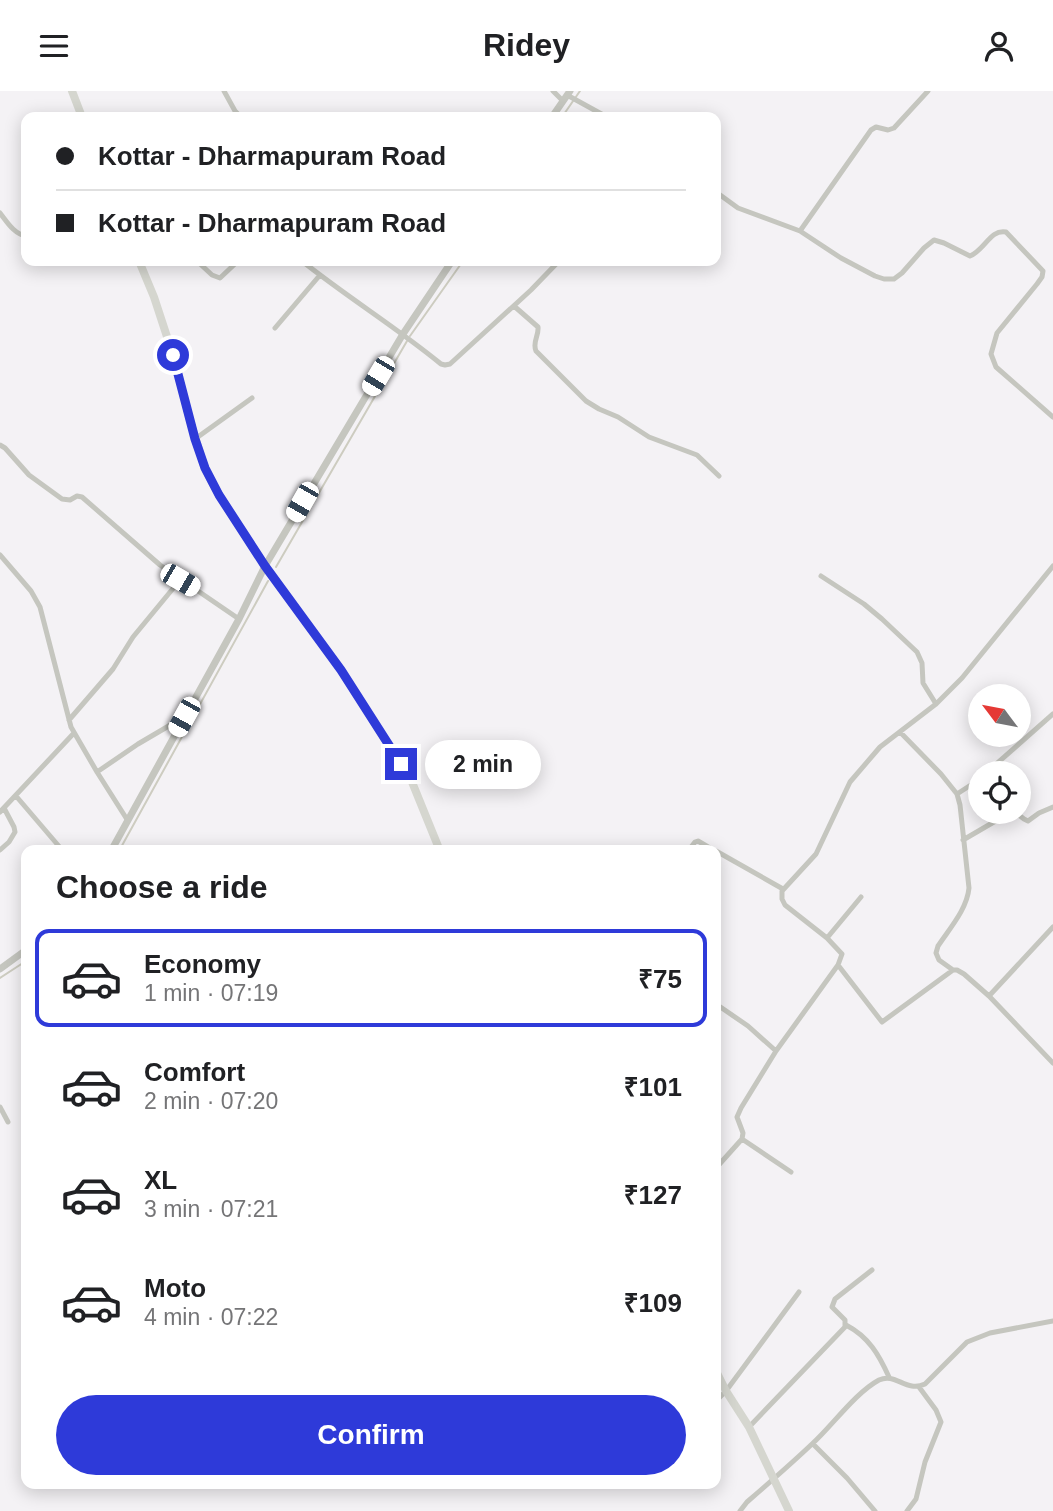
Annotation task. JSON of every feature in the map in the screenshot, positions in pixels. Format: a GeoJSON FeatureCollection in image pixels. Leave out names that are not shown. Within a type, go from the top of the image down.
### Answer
{"type":"FeatureCollection","features":[{"type":"Feature","properties":{"kind":"main road"},"geometry":{"type":"LineString","coordinates":[[72,91],[80,112]]}},
{"type":"Feature","properties":{"kind":"main road"},"geometry":{"type":"LineString","coordinates":[[141,266],[173,355],[205,468],[219,495],[265,566],[341,670],[412,782],[438,845]]}},
{"type":"Feature","properties":{"kind":"main road"},"geometry":{"type":"LineString","coordinates":[[721,1381],[749,1427],[789,1511]]}},
{"type":"Feature","properties":{"kind":"street"},"geometry":{"type":"LineString","coordinates":[[224,91],[236,112]]}},
{"type":"Feature","properties":{"kind":"street"},"geometry":{"type":"LineString","coordinates":[[553,91],[596,112]]}},
{"type":"Feature","properties":{"kind":"street"},"geometry":{"type":"LineString","coordinates":[[800,231],[871,130],[876,127],[888,130],[894,128],[928,91]]}},
{"type":"Feature","properties":{"kind":"street"},"geometry":{"type":"LineString","coordinates":[[556,112],[570,97]]}},
{"type":"Feature","properties":{"kind":"street"},"geometry":{"type":"LineString","coordinates":[[721,195],[738,208],[800,231],[841,258],[884,279],[894,279],[902,273],[934,240],[970,256],[999,231],[1006,232],[1043,271],[1037,285],[998,334],[990,354],[996,367],[1053,417]]}},
{"type":"Feature","properties":{"kind":"street"},"geometry":{"type":"LineString","coordinates":[[0,213],[21,234]]}},
{"type":"Feature","properties":{"kind":"street"},"geometry":{"type":"LineString","coordinates":[[202,266],[220,278],[233,266]]}},
{"type":"Feature","properties":{"kind":"street"},"geometry":{"type":"LineString","coordinates":[[308,266],[441,364],[447,365],[514,306],[554,266]]}},
{"type":"Feature","properties":{"kind":"street"},"geometry":{"type":"LineString","coordinates":[[114,845],[239,619],[265,566],[449,266]]}},
{"type":"Feature","properties":{"kind":"street"},"geometry":{"type":"LineString","coordinates":[[275,328],[320,275]]}},
{"type":"Feature","properties":{"kind":"street"},"geometry":{"type":"LineString","coordinates":[[514,306],[538,327],[534,341],[536,351],[586,401],[649,437],[697,455],[719,476]]}},
{"type":"Feature","properties":{"kind":"street"},"geometry":{"type":"LineString","coordinates":[[195,439],[252,398]]}},
{"type":"Feature","properties":{"kind":"street"},"geometry":{"type":"LineString","coordinates":[[0,445],[29,475],[62,499],[70,500],[77,496],[88,501],[160,565],[239,619]]}},
{"type":"Feature","properties":{"kind":"street"},"geometry":{"type":"LineString","coordinates":[[0,555],[31,591],[40,607],[74,733],[128,821]]}},
{"type":"Feature","properties":{"kind":"street"},"geometry":{"type":"LineString","coordinates":[[721,1162],[742,1139],[738,1114],[776,1051],[838,965],[842,954],[827,938],[785,905],[782,899],[783,889],[816,854],[850,782],[880,747],[936,704],[962,678],[1053,566]]}},
{"type":"Feature","properties":{"kind":"street"},"geometry":{"type":"LineString","coordinates":[[821,576],[864,604],[917,652],[922,663],[923,683],[936,704]]}},
{"type":"Feature","properties":{"kind":"street"},"geometry":{"type":"LineString","coordinates":[[69,720],[113,670],[133,636],[180,580]]}},
{"type":"Feature","properties":{"kind":"street"},"geometry":{"type":"LineString","coordinates":[[1000,761],[1053,714]]}},
{"type":"Feature","properties":{"kind":"street"},"geometry":{"type":"LineString","coordinates":[[97,772],[184,717]]}},
{"type":"Feature","properties":{"kind":"street"},"geometry":{"type":"LineString","coordinates":[[900,732],[941,774],[957,795],[960,805],[968,900],[938,946],[936,953],[939,960],[964,974],[989,996],[1053,1063]]}},
{"type":"Feature","properties":{"kind":"street"},"geometry":{"type":"LineString","coordinates":[[0,850],[15,832],[2,810],[74,733]]}},
{"type":"Feature","properties":{"kind":"street"},"geometry":{"type":"LineString","coordinates":[[957,795],[968,787]]}},
{"type":"Feature","properties":{"kind":"street"},"geometry":{"type":"LineString","coordinates":[[16,796],[58,845]]}},
{"type":"Feature","properties":{"kind":"street"},"geometry":{"type":"LineString","coordinates":[[1031,819],[1053,807]]}},
{"type":"Feature","properties":{"kind":"street"},"geometry":{"type":"LineString","coordinates":[[964,840],[992,824]]}},
{"type":"Feature","properties":{"kind":"street"},"geometry":{"type":"LineString","coordinates":[[721,854],[783,889]]}},
{"type":"Feature","properties":{"kind":"street"},"geometry":{"type":"LineString","coordinates":[[827,938],[862,897]]}},
{"type":"Feature","properties":{"kind":"street"},"geometry":{"type":"LineString","coordinates":[[989,996],[1053,927]]}},
{"type":"Feature","properties":{"kind":"street"},"geometry":{"type":"LineString","coordinates":[[0,969],[21,954]]}},
{"type":"Feature","properties":{"kind":"street"},"geometry":{"type":"LineString","coordinates":[[838,965],[882,1021],[953,970]]}},
{"type":"Feature","properties":{"kind":"street"},"geometry":{"type":"LineString","coordinates":[[721,1007],[748,1026],[776,1051]]}},
{"type":"Feature","properties":{"kind":"street"},"geometry":{"type":"LineString","coordinates":[[0,1107],[8,1122]]}},
{"type":"Feature","properties":{"kind":"street"},"geometry":{"type":"LineString","coordinates":[[742,1139],[792,1172]]}},
{"type":"Feature","properties":{"kind":"street"},"geometry":{"type":"LineString","coordinates":[[872,1270],[835,1299],[832,1307],[845,1320],[846,1325],[856,1330],[879,1354],[889,1377]]}},
{"type":"Feature","properties":{"kind":"street"},"geometry":{"type":"LineString","coordinates":[[721,1396],[799,1292]]}},
{"type":"Feature","properties":{"kind":"street"},"geometry":{"type":"LineString","coordinates":[[740,1511],[813,1444],[862,1393],[881,1379],[889,1377],[919,1387],[967,1342],[990,1333],[1053,1321]]}},
{"type":"Feature","properties":{"kind":"street"},"geometry":{"type":"LineString","coordinates":[[749,1427],[846,1325]]}},
{"type":"Feature","properties":{"kind":"street"},"geometry":{"type":"LineString","coordinates":[[907,1511],[916,1499],[925,1462],[941,1422],[936,1410],[919,1387]]}},
{"type":"Feature","properties":{"kind":"street"},"geometry":{"type":"LineString","coordinates":[[813,1444],[876,1511]]}},
{"type":"Feature","properties":{"kind":"waterway"},"geometry":{"type":"LineString","coordinates":[[565,112],[580,91]]}},
{"type":"Feature","properties":{"kind":"waterway"},"geometry":{"type":"LineString","coordinates":[[410,336],[459,266]]}},
{"type":"Feature","properties":{"kind":"waterway"},"geometry":{"type":"LineString","coordinates":[[276,567],[407,341]]}},
{"type":"Feature","properties":{"kind":"waterway"},"geometry":{"type":"LineString","coordinates":[[122,845],[268,581]]}},
{"type":"Feature","properties":{"kind":"waterway"},"geometry":{"type":"LineString","coordinates":[[0,978],[21,964]]}},
{"type":"Feature","properties":{"kind":"route"},"geometry":{"type":"LineString","coordinates":[[173,355],[195,439],[205,468],[219,495],[265,566],[341,670],[401,764]]}}]}
